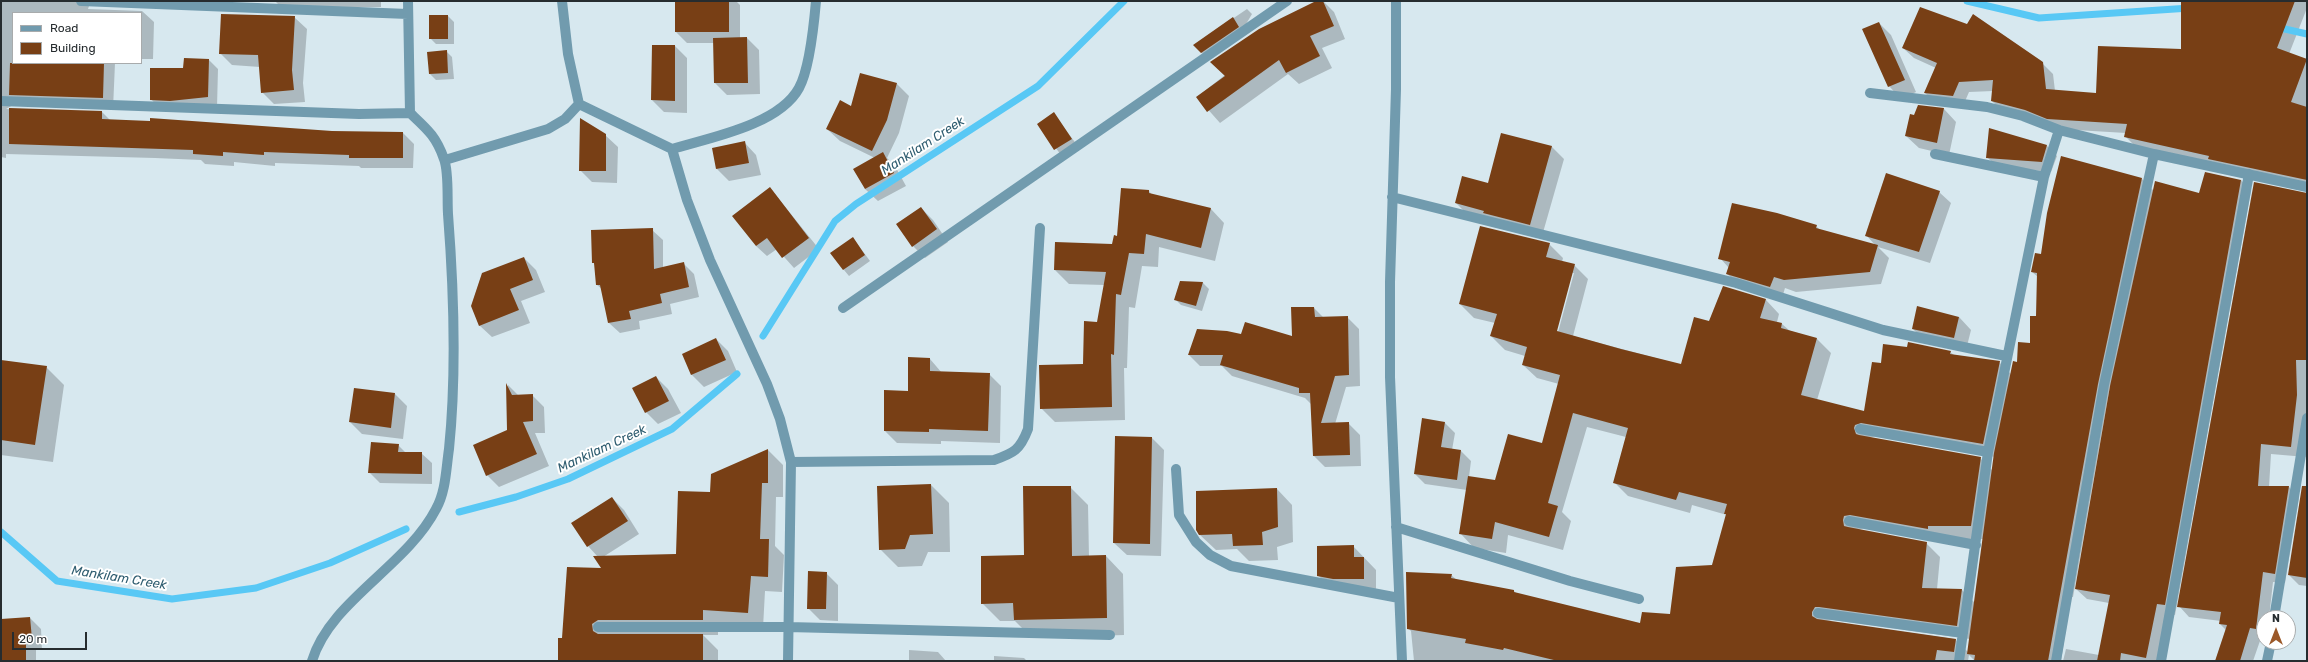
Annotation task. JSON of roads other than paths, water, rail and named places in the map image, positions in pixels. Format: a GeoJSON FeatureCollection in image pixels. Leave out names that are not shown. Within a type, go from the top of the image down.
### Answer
{"type":"FeatureCollection","features":[{"type":"Feature","properties":{"kind":"street"},"geometry":{"type":"LineString","coordinates":[[81,1],[408,14]]}},
{"type":"Feature","properties":{"kind":"street"},"geometry":{"type":"LineString","coordinates":[[408,1],[410,113]]}},
{"type":"Feature","properties":{"kind":"street"},"geometry":{"type":"LineString","coordinates":[[562,1],[568,54],[579,104]]}},
{"type":"Feature","properties":{"kind":"street"},"geometry":{"type":"LineString","coordinates":[[579,104],[672,149],[762,119],[787,105],[799,88],[804,74],[814,21],[816,1]]}},
{"type":"Feature","properties":{"kind":"street"},"geometry":{"type":"LineString","coordinates":[[843,308],[1287,1]]}},
{"type":"Feature","properties":{"kind":"street"},"geometry":{"type":"LineString","coordinates":[[1396,1],[1396,89],[1392,198],[1390,377],[1402,661]]}},
{"type":"Feature","properties":{"kind":"street"},"geometry":{"type":"LineString","coordinates":[[1870,93],[1987,107],[2029,118],[2059,130],[2154,154],[2307,187]]}},
{"type":"Feature","properties":{"kind":"street"},"geometry":{"type":"LineString","coordinates":[[1,100],[359,114],[410,113],[433,134],[445,160],[453,327],[452,411],[444,486],[437,508],[415,541],[332,621],[316,647],[312,661]]}},
{"type":"Feature","properties":{"kind":"street"},"geometry":{"type":"LineString","coordinates":[[445,160],[548,129],[565,119],[579,104]]}},
{"type":"Feature","properties":{"kind":"street"},"geometry":{"type":"LineString","coordinates":[[1959,661],[1988,452],[2006,356],[2044,177],[2059,130]]}},
{"type":"Feature","properties":{"kind":"street"},"geometry":{"type":"LineString","coordinates":[[672,149],[687,200],[710,260],[767,384],[791,462],[788,661]]}},
{"type":"Feature","properties":{"kind":"street"},"geometry":{"type":"LineString","coordinates":[[1935,154],[2044,177]]}},
{"type":"Feature","properties":{"kind":"street"},"geometry":{"type":"LineString","coordinates":[[2056,661],[2104,385],[2154,154]]}},
{"type":"Feature","properties":{"kind":"street"},"geometry":{"type":"LineString","coordinates":[[2161,661],[2249,174]]}},
{"type":"Feature","properties":{"kind":"street"},"geometry":{"type":"LineString","coordinates":[[1392,198],[1736,283],[1883,330],[2006,356]]}},
{"type":"Feature","properties":{"kind":"street"},"geometry":{"type":"LineString","coordinates":[[791,462],[994,460],[1011,454],[1022,444],[1028,429],[1040,228]]}},
{"type":"Feature","properties":{"kind":"street"},"geometry":{"type":"LineString","coordinates":[[2275,610],[2307,418]]}},
{"type":"Feature","properties":{"kind":"street"},"geometry":{"type":"LineString","coordinates":[[1860,428],[1988,452]]}},
{"type":"Feature","properties":{"kind":"street"},"geometry":{"type":"LineString","coordinates":[[1176,469],[1179,515],[1196,542],[1210,555],[1231,566],[1399,598]]}},
{"type":"Feature","properties":{"kind":"street"},"geometry":{"type":"LineString","coordinates":[[1849,521],[1976,546]]}},
{"type":"Feature","properties":{"kind":"street"},"geometry":{"type":"LineString","coordinates":[[1396,527],[1570,581],[1639,599]]}},
{"type":"Feature","properties":{"kind":"street"},"geometry":{"type":"LineString","coordinates":[[1818,613],[1964,633]]}},
{"type":"Feature","properties":{"kind":"street"},"geometry":{"type":"LineString","coordinates":[[598,627],[788,627],[1110,635]]}},
{"type":"Feature","properties":{"kind":"street"},"geometry":{"type":"LineString","coordinates":[[2268,661],[2270,650]]}},
{"type":"Feature","properties":{"kind":"waterway","name":"Mankilam Creek"},"geometry":{"type":"LineString","coordinates":[[763,336],[835,221],[856,204],[1038,86],[1124,1]]}},
{"type":"Feature","properties":{"kind":"waterway","name":"Mankilam Creek"},"geometry":{"type":"LineString","coordinates":[[1967,1],[2039,18],[2190,8]]}},
{"type":"Feature","properties":{"kind":"waterway","name":"Mankilam Creek"},"geometry":{"type":"LineString","coordinates":[[2276,27],[2307,34]]}},
{"type":"Feature","properties":{"kind":"waterway","name":"Mankilam Creek"},"geometry":{"type":"LineString","coordinates":[[459,512],[516,497],[568,479],[672,429],[737,374]]}},
{"type":"Feature","properties":{"kind":"waterway","name":"Mankilam Creek"},"geometry":{"type":"LineString","coordinates":[[1,532],[57,581],[172,599],[256,588],[330,563],[406,529]]}}]}
